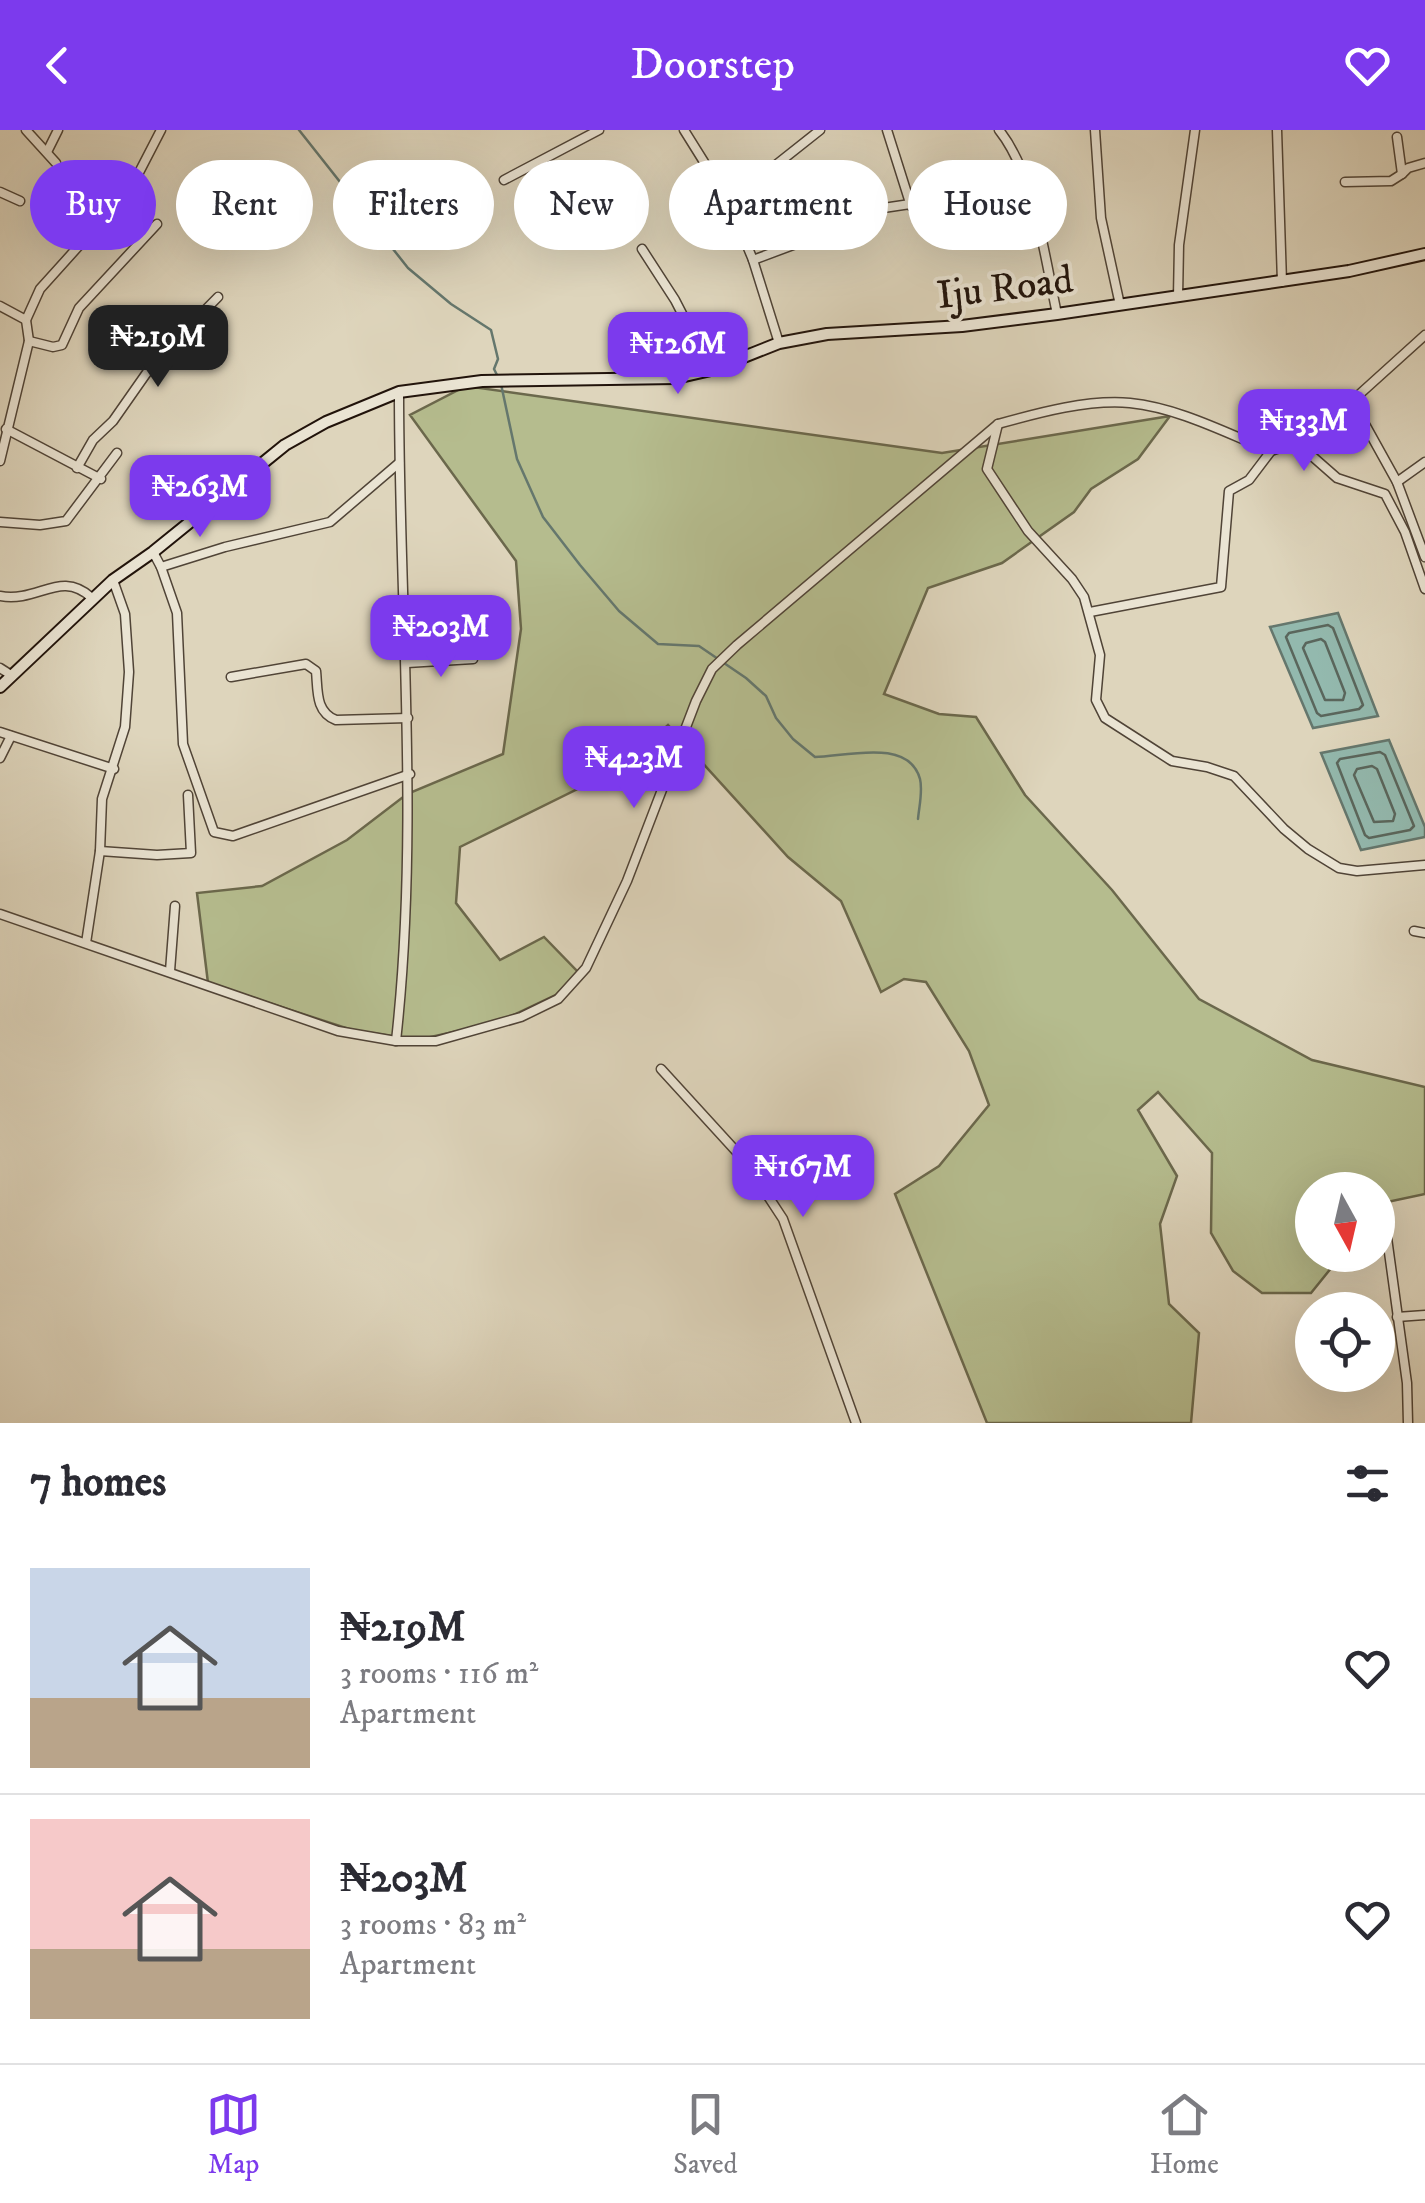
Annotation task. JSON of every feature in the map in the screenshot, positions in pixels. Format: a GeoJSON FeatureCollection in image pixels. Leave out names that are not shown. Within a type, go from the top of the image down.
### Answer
{"type":"FeatureCollection","features":[{"type":"Feature","properties":{"kind":"main road","name":"Iju Road"},"geometry":{"type":"LineString","coordinates":[[0,687],[113,580],[154,552],[285,445],[326,422],[399,392],[482,380],[676,378],[712,370],[780,343],[827,334],[962,326],[1058,314],[1282,282],[1425,254]]}},
{"type":"Feature","properties":{"kind":"street"},"geometry":{"type":"LineString","coordinates":[[26,130],[53,160]]}},
{"type":"Feature","properties":{"kind":"street"},"geometry":{"type":"LineString","coordinates":[[46,152],[58,130]]}},
{"type":"Feature","properties":{"kind":"street"},"geometry":{"type":"LineString","coordinates":[[0,460],[29,341],[26,320],[40,290],[131,188],[161,130]]}},
{"type":"Feature","properties":{"kind":"street"},"geometry":{"type":"LineString","coordinates":[[504,180],[599,130]]}},
{"type":"Feature","properties":{"kind":"street"},"geometry":{"type":"LineString","coordinates":[[684,130],[703,160]]}},
{"type":"Feature","properties":{"kind":"street"},"geometry":{"type":"LineString","coordinates":[[782,160],[820,130]]}},
{"type":"Feature","properties":{"kind":"street"},"geometry":{"type":"LineString","coordinates":[[887,130],[908,196]]}},
{"type":"Feature","properties":{"kind":"street"},"geometry":{"type":"LineString","coordinates":[[1000,130],[1017,160]]}},
{"type":"Feature","properties":{"kind":"street"},"geometry":{"type":"LineString","coordinates":[[1095,130],[1101,218],[1120,304]]}},
{"type":"Feature","properties":{"kind":"street"},"geometry":{"type":"LineString","coordinates":[[1178,296],[1179,245],[1195,130]]}},
{"type":"Feature","properties":{"kind":"street"},"geometry":{"type":"LineString","coordinates":[[1277,130],[1282,282]]}},
{"type":"Feature","properties":{"kind":"street"},"geometry":{"type":"LineString","coordinates":[[1397,137],[1402,174]]}},
{"type":"Feature","properties":{"kind":"street"},"geometry":{"type":"LineString","coordinates":[[1346,182],[1391,181],[1408,168],[1425,164]]}},
{"type":"Feature","properties":{"kind":"street"},"geometry":{"type":"LineString","coordinates":[[1,196],[20,201]]}},
{"type":"Feature","properties":{"kind":"street"},"geometry":{"type":"LineString","coordinates":[[753,260],[820,236],[870,210],[908,206]]}},
{"type":"Feature","properties":{"kind":"street"},"geometry":{"type":"LineString","coordinates":[[29,341],[53,347],[62,345],[78,308],[157,224]]}},
{"type":"Feature","properties":{"kind":"street"},"geometry":{"type":"LineString","coordinates":[[643,250],[712,370]]}},
{"type":"Feature","properties":{"kind":"street"},"geometry":{"type":"LineString","coordinates":[[749,250],[780,343]]}},
{"type":"Feature","properties":{"kind":"street"},"geometry":{"type":"LineString","coordinates":[[1042,250],[1058,314]]}},
{"type":"Feature","properties":{"kind":"street"},"geometry":{"type":"LineString","coordinates":[[77,468],[155,361],[218,297]]}},
{"type":"Feature","properties":{"kind":"street"},"geometry":{"type":"LineString","coordinates":[[0,306],[26,320]]}},
{"type":"Feature","properties":{"kind":"street"},"geometry":{"type":"LineString","coordinates":[[1090,612],[1221,587],[1228,491],[1248,480],[1272,450],[1296,442],[1352,401],[1425,336]]}},
{"type":"Feature","properties":{"kind":"street"},"geometry":{"type":"LineString","coordinates":[[396,1042],[406,943],[410,774],[399,392]]}},
{"type":"Feature","properties":{"kind":"street"},"geometry":{"type":"LineString","coordinates":[[1352,401],[1397,482],[1425,557]]}},
{"type":"Feature","properties":{"kind":"street"},"geometry":{"type":"LineString","coordinates":[[0,914],[338,1031],[396,1042],[448,1039],[522,1017],[558,998],[586,968],[627,882],[712,669],[998,424],[1036,414],[1128,403],[1198,421],[1272,450]]}},
{"type":"Feature","properties":{"kind":"street"},"geometry":{"type":"LineString","coordinates":[[0,412],[13,417]]}},
{"type":"Feature","properties":{"kind":"street"},"geometry":{"type":"LineString","coordinates":[[998,424],[987,468],[1028,531],[1072,579],[1090,612],[1100,655],[1096,700],[1104,718],[1172,761],[1207,766],[1234,776],[1284,829],[1339,868],[1358,871],[1425,866]]}},
{"type":"Feature","properties":{"kind":"street"},"geometry":{"type":"LineString","coordinates":[[6,429],[101,479]]}},
{"type":"Feature","properties":{"kind":"street"},"geometry":{"type":"LineString","coordinates":[[1296,442],[1337,478],[1385,494],[1405,532],[1425,589]]}},
{"type":"Feature","properties":{"kind":"street"},"geometry":{"type":"LineString","coordinates":[[0,522],[40,526],[66,521],[117,454]]}},
{"type":"Feature","properties":{"kind":"street"},"geometry":{"type":"LineString","coordinates":[[1397,482],[1425,462]]}},
{"type":"Feature","properties":{"kind":"street"},"geometry":{"type":"LineString","coordinates":[[161,567],[330,522],[399,463]]}},
{"type":"Feature","properties":{"kind":"street"},"geometry":{"type":"LineString","coordinates":[[154,552],[177,613],[183,744],[214,832],[233,836],[410,774]]}},
{"type":"Feature","properties":{"kind":"street"},"geometry":{"type":"LineString","coordinates":[[86,943],[100,851],[102,799],[125,727],[125,614],[113,580]]}},
{"type":"Feature","properties":{"kind":"street"},"geometry":{"type":"LineString","coordinates":[[0,596],[19,599],[69,584],[92,598]]}},
{"type":"Feature","properties":{"kind":"street"},"geometry":{"type":"LineString","coordinates":[[406,663],[473,659]]}},
{"type":"Feature","properties":{"kind":"street"},"geometry":{"type":"LineString","coordinates":[[231,677],[306,664],[316,670],[320,704],[328,717],[408,718]]}},
{"type":"Feature","properties":{"kind":"street"},"geometry":{"type":"LineString","coordinates":[[0,668],[11,675]]}},
{"type":"Feature","properties":{"kind":"street"},"geometry":{"type":"LineString","coordinates":[[0,732],[114,769]]}},
{"type":"Feature","properties":{"kind":"street"},"geometry":{"type":"LineString","coordinates":[[0,758],[11,736]]}},
{"type":"Feature","properties":{"kind":"street"},"geometry":{"type":"LineString","coordinates":[[100,851],[156,856],[191,853],[188,795]]}},
{"type":"Feature","properties":{"kind":"street"},"geometry":{"type":"LineString","coordinates":[[170,972],[175,906]]}},
{"type":"Feature","properties":{"kind":"street"},"geometry":{"type":"LineString","coordinates":[[1414,931],[1425,933]]}},
{"type":"Feature","properties":{"kind":"street"},"geometry":{"type":"LineString","coordinates":[[661,1070],[745,1161],[783,1218],[856,1423]]}},
{"type":"Feature","properties":{"kind":"street"},"geometry":{"type":"LineString","coordinates":[[1391,1272],[1407,1383],[1408,1423]]}},
{"type":"Feature","properties":{"kind":"street"},"geometry":{"type":"LineString","coordinates":[[1397,1317],[1425,1315]]}},
{"type":"Feature","properties":{"kind":"green space"},"geometry":{"type":"Polygon","coordinates":[[[466,386],[942,453],[1170,416],[1138,459],[1091,489],[1074,512],[1002,563],[928,588],[884,694],[939,714],[976,717],[1025,795],[1112,890],[1199,999],[1312,1060],[1425,1087],[1425,1194],[1395,1200],[1395,1172],[1295,1172],[1295,1272],[1328,1272],[1312,1292],[1262,1293],[1233,1271],[1211,1233],[1212,1153],[1158,1092],[1138,1110],[1177,1176],[1160,1224],[1169,1304],[1199,1333],[1191,1423],[987,1423],[895,1194],[939,1166],[989,1105],[969,1051],[926,982],[904,979],[881,992],[841,901],[788,857],[668,725],[622,767],[460,847],[456,903],[500,960],[544,937],[578,972],[556,995],[499,1022],[417,1040],[352,1030],[208,983],[197,893],[262,886],[347,840],[407,794],[503,754],[521,629],[516,561],[410,415],[466,386]]]}},
{"type":"Feature","properties":{"kind":"water"},"geometry":{"type":"Polygon","coordinates":[[[1338,613],[1378,716],[1313,728],[1270,627],[1338,613]]]}},
{"type":"Feature","properties":{"kind":"water"},"geometry":{"type":"Polygon","coordinates":[[[1389,740],[1425,827],[1425,837],[1361,850],[1321,753],[1389,740]]]}},
{"type":"Feature","properties":{"kind":"waterway"},"geometry":{"type":"LineString","coordinates":[[299,130],[408,268],[451,304],[491,330],[498,377]]}},
{"type":"Feature","properties":{"kind":"waterway"},"geometry":{"type":"LineString","coordinates":[[501,384],[517,459],[543,517],[619,611],[658,644],[699,646],[746,678],[766,696],[776,718],[793,739],[815,757],[875,752],[903,758],[914,766],[920,779],[918,819]]}}]}
